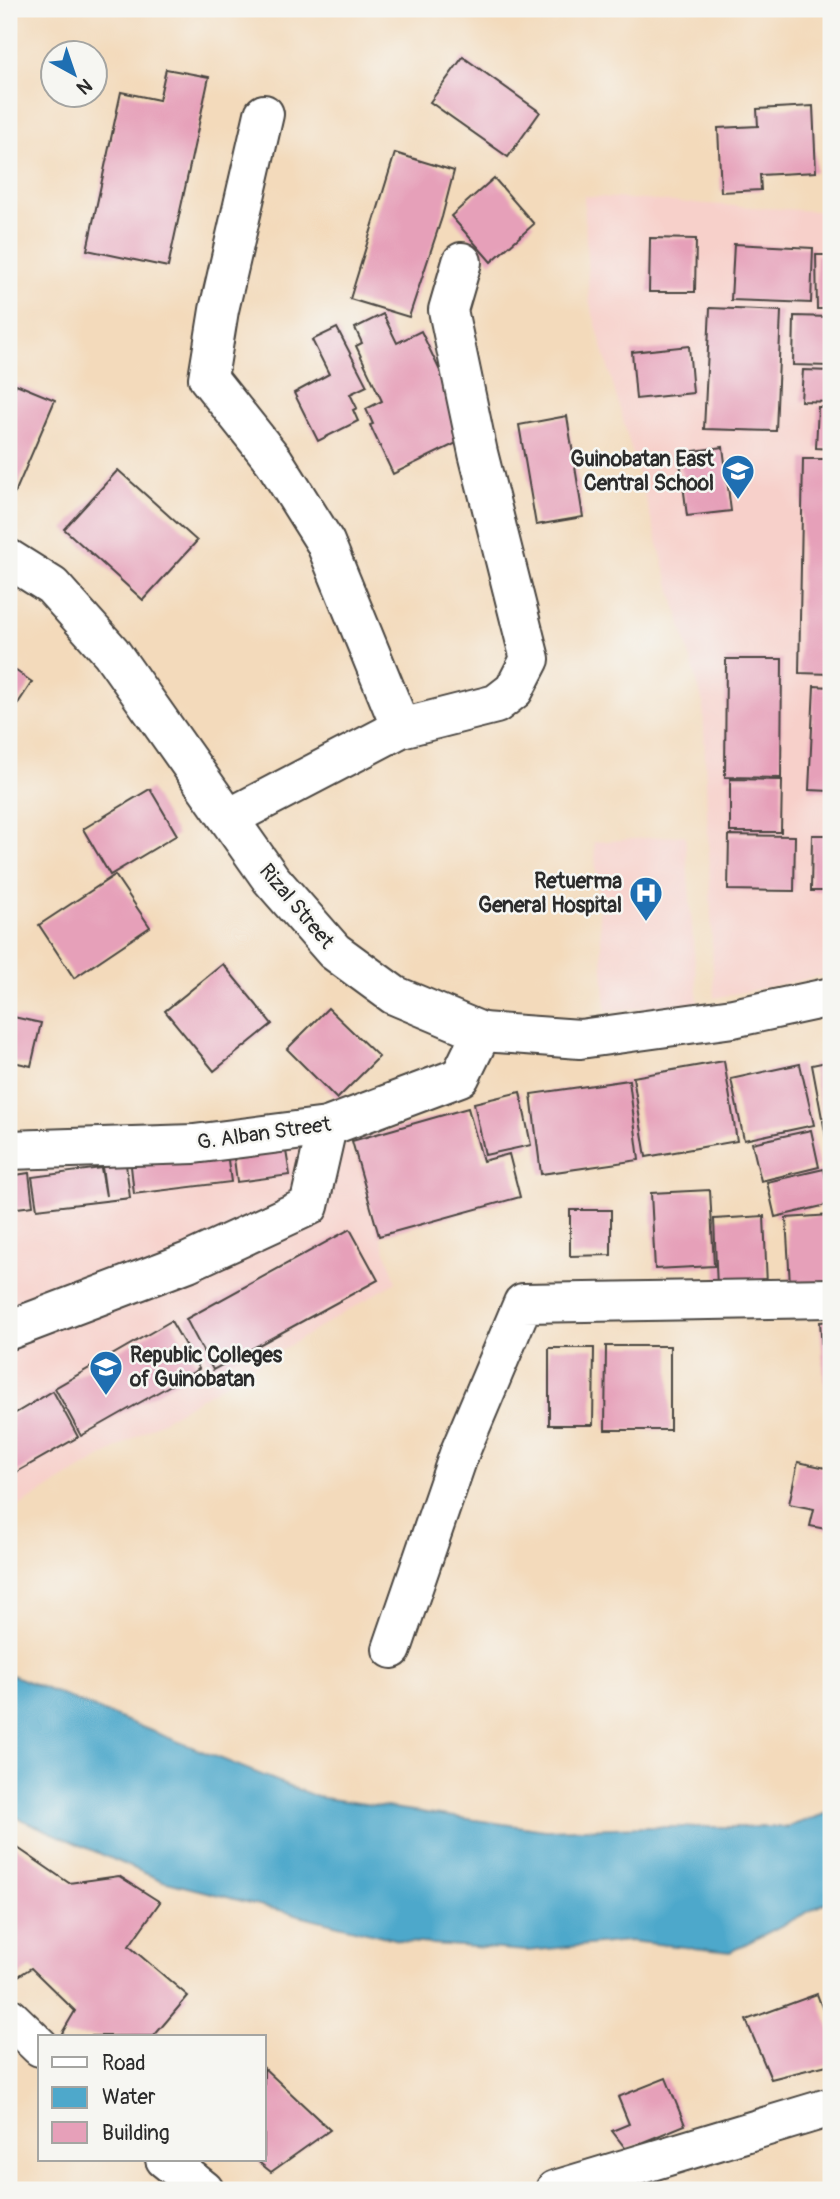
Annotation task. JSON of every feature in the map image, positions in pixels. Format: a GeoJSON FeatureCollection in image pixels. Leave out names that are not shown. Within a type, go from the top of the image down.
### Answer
{"type":"FeatureCollection","features":[{"type":"Feature","properties":{"kind":"street"},"geometry":{"type":"LineString","coordinates":[[264,114],[219,310],[208,378],[274,461],[325,542],[401,728]]}},
{"type":"Feature","properties":{"kind":"street"},"geometry":{"type":"LineString","coordinates":[[229,818],[401,728],[496,704],[514,690],[530,659],[478,453],[448,310],[462,262]]}},
{"type":"Feature","properties":{"kind":"street","name":"Rizal Street"},"geometry":{"type":"LineString","coordinates":[[9,559],[52,586],[111,652],[271,879],[334,951],[394,995],[482,1032],[580,1039],[733,1018],[831,997]]}},
{"type":"Feature","properties":{"kind":"street","name":"G. Alban Street"},"geometry":{"type":"LineString","coordinates":[[9,1150],[194,1144],[327,1127],[460,1077],[482,1032]]}},
{"type":"Feature","properties":{"kind":"street"},"geometry":{"type":"LineString","coordinates":[[9,1330],[188,1262],[309,1206],[327,1127]]}},
{"type":"Feature","properties":{"kind":"street"},"geometry":{"type":"LineString","coordinates":[[393,1650],[459,1454],[523,1303],[831,1298]]}},
{"type":"Feature","properties":{"kind":"street"},"geometry":{"type":"LineString","coordinates":[[9,2017],[38,2045]]}},
{"type":"Feature","properties":{"kind":"street"},"geometry":{"type":"LineString","coordinates":[[555,2190],[831,2107]]}},
{"type":"Feature","properties":{"kind":"street"},"geometry":{"type":"LineString","coordinates":[[166,2160],[204,2190]]}},
{"type":"Feature","properties":{"kind":"shaded area","name":"Guinobatan East Central School"},"geometry":{"type":"Polygon","coordinates":[[[584,196],[831,212],[831,974],[714,998],[703,703],[589,300],[584,196]]]}},
{"type":"Feature","properties":{"kind":"shaded area","name":"Retuerma General Hospital"},"geometry":{"type":"Polygon","coordinates":[[[685,835],[698,1004],[606,1011],[594,842],[685,835]]]}},
{"type":"Feature","properties":{"kind":"shaded area","name":"Republic Colleges of Guinobatan"},"geometry":{"type":"Polygon","coordinates":[[[347,1135],[396,1282],[9,1512],[9,1173],[347,1135]]]}},
{"type":"Feature","properties":{"kind":"water"},"geometry":{"type":"Polygon","coordinates":[[[9,1674],[317,1797],[545,1830],[787,1827],[831,1812],[831,1900],[730,1952],[629,1941],[527,1951],[406,1942],[163,1881],[9,1814],[9,1674]]]}},
{"type":"Feature","properties":{"kind":"building"},"geometry":{"type":"Polygon","coordinates":[[[463,57],[540,112],[508,157],[430,102],[463,57]]]}},
{"type":"Feature","properties":{"kind":"building"},"geometry":{"type":"Polygon","coordinates":[[[166,69],[209,77],[168,267],[87,250],[121,92],[159,100],[166,69]]]}},
{"type":"Feature","properties":{"kind":"building"},"geometry":{"type":"Polygon","coordinates":[[[813,106],[816,172],[760,175],[761,190],[721,192],[718,128],[758,126],[757,109],[813,106]]]}},
{"type":"Feature","properties":{"kind":"building"},"geometry":{"type":"Polygon","coordinates":[[[395,153],[454,171],[409,317],[350,299],[395,153]]]}},
{"type":"Feature","properties":{"kind":"building"},"geometry":{"type":"Polygon","coordinates":[[[494,178],[534,224],[491,262],[451,216],[494,178]]]}},
{"type":"Feature","properties":{"kind":"building"},"geometry":{"type":"Polygon","coordinates":[[[650,238],[696,239],[695,292],[649,292],[650,238]]]}},
{"type":"Feature","properties":{"kind":"building"},"geometry":{"type":"Polygon","coordinates":[[[734,244],[813,248],[811,303],[731,300],[734,244]]]}},
{"type":"Feature","properties":{"kind":"building"},"geometry":{"type":"Polygon","coordinates":[[[816,255],[831,255],[831,309],[817,309],[816,255]]]}},
{"type":"Feature","properties":{"kind":"building"},"geometry":{"type":"Polygon","coordinates":[[[710,308],[781,311],[776,431],[704,429],[710,308]]]}},
{"type":"Feature","properties":{"kind":"building"},"geometry":{"type":"Polygon","coordinates":[[[383,314],[397,343],[421,331],[471,436],[393,474],[370,425],[373,424],[366,409],[382,401],[356,346],[362,343],[355,328],[383,314]]]}},
{"type":"Feature","properties":{"kind":"building"},"geometry":{"type":"Polygon","coordinates":[[[794,316],[831,317],[831,366],[793,365],[794,316]]]}},
{"type":"Feature","properties":{"kind":"building"},"geometry":{"type":"Polygon","coordinates":[[[337,328],[367,386],[350,394],[357,408],[353,410],[358,421],[318,441],[294,393],[329,374],[312,340],[337,328]]]}},
{"type":"Feature","properties":{"kind":"building"},"geometry":{"type":"Polygon","coordinates":[[[689,346],[693,393],[636,399],[632,352],[689,346]]]}},
{"type":"Feature","properties":{"kind":"building"},"geometry":{"type":"Polygon","coordinates":[[[803,370],[831,371],[831,402],[801,401],[803,370]]]}},
{"type":"Feature","properties":{"kind":"building"},"geometry":{"type":"Polygon","coordinates":[[[16,384],[55,400],[15,493],[9,490],[9,400],[16,384]]]}},
{"type":"Feature","properties":{"kind":"building"},"geometry":{"type":"Polygon","coordinates":[[[818,407],[831,407],[831,449],[816,448],[818,407]]]}},
{"type":"Feature","properties":{"kind":"building"},"geometry":{"type":"Polygon","coordinates":[[[567,416],[583,517],[536,525],[519,425],[567,416]]]}},
{"type":"Feature","properties":{"kind":"building"},"geometry":{"type":"Polygon","coordinates":[[[723,447],[731,511],[687,516],[679,453],[723,447]]]}},
{"type":"Feature","properties":{"kind":"building"},"geometry":{"type":"Polygon","coordinates":[[[803,459],[831,459],[831,674],[799,673],[803,459]]]}},
{"type":"Feature","properties":{"kind":"building"},"geometry":{"type":"Polygon","coordinates":[[[118,470],[197,541],[143,600],[64,529],[118,470]]]}},
{"type":"Feature","properties":{"kind":"building"},"geometry":{"type":"Polygon","coordinates":[[[726,659],[782,659],[781,778],[725,777],[726,659]]]}},
{"type":"Feature","properties":{"kind":"building"},"geometry":{"type":"Polygon","coordinates":[[[9,666],[32,682],[9,717],[9,666]]]}},
{"type":"Feature","properties":{"kind":"building"},"geometry":{"type":"Polygon","coordinates":[[[814,686],[831,687],[831,791],[809,790],[814,686]]]}},
{"type":"Feature","properties":{"kind":"building"},"geometry":{"type":"Polygon","coordinates":[[[730,779],[782,780],[781,832],[730,832],[730,779]]]}},
{"type":"Feature","properties":{"kind":"building"},"geometry":{"type":"Polygon","coordinates":[[[150,789],[177,835],[110,875],[83,829],[150,789]]]}},
{"type":"Feature","properties":{"kind":"building"},"geometry":{"type":"Polygon","coordinates":[[[729,835],[795,836],[794,891],[728,890],[729,835]]]}},
{"type":"Feature","properties":{"kind":"building"},"geometry":{"type":"Polygon","coordinates":[[[812,835],[831,835],[831,891],[811,891],[812,835]]]}},
{"type":"Feature","properties":{"kind":"building"},"geometry":{"type":"Polygon","coordinates":[[[115,875],[150,927],[74,978],[39,925],[115,875]]]}},
{"type":"Feature","properties":{"kind":"building"},"geometry":{"type":"Polygon","coordinates":[[[223,964],[272,1024],[214,1071],[165,1011],[223,964]]]}},
{"type":"Feature","properties":{"kind":"building"},"geometry":{"type":"Polygon","coordinates":[[[328,1008],[379,1057],[337,1099],[287,1049],[328,1008]]]}},
{"type":"Feature","properties":{"kind":"building"},"geometry":{"type":"Polygon","coordinates":[[[9,1016],[41,1023],[31,1066],[9,1061],[9,1016]]]}},
{"type":"Feature","properties":{"kind":"building"},"geometry":{"type":"Polygon","coordinates":[[[724,1061],[737,1141],[646,1157],[633,1077],[724,1061]]]}},
{"type":"Feature","properties":{"kind":"building"},"geometry":{"type":"Polygon","coordinates":[[[831,1061],[831,1116],[822,1118],[812,1065],[831,1061]]]}},
{"type":"Feature","properties":{"kind":"building"},"geometry":{"type":"Polygon","coordinates":[[[800,1064],[814,1125],[744,1140],[731,1079],[800,1064]]]}},
{"type":"Feature","properties":{"kind":"building"},"geometry":{"type":"Polygon","coordinates":[[[629,1080],[639,1160],[541,1174],[531,1094],[629,1080]]]}},
{"type":"Feature","properties":{"kind":"building"},"geometry":{"type":"Polygon","coordinates":[[[520,1092],[531,1145],[485,1155],[474,1103],[520,1092]]]}},
{"type":"Feature","properties":{"kind":"building"},"geometry":{"type":"Polygon","coordinates":[[[468,1108],[483,1161],[509,1154],[520,1197],[379,1236],[352,1141],[468,1108]]]}},
{"type":"Feature","properties":{"kind":"building"},"geometry":{"type":"Polygon","coordinates":[[[831,1119],[831,1160],[830,1160],[823,1121],[831,1119]]]}},
{"type":"Feature","properties":{"kind":"building"},"geometry":{"type":"Polygon","coordinates":[[[811,1130],[819,1167],[761,1181],[752,1143],[811,1130]]]}},
{"type":"Feature","properties":{"kind":"building"},"geometry":{"type":"Polygon","coordinates":[[[285,1145],[290,1175],[237,1182],[233,1151],[285,1145]]]}},
{"type":"Feature","properties":{"kind":"building"},"geometry":{"type":"Polygon","coordinates":[[[227,1153],[231,1182],[134,1194],[131,1166],[227,1153]]]}},
{"type":"Feature","properties":{"kind":"building"},"geometry":{"type":"Polygon","coordinates":[[[126,1164],[130,1198],[37,1209],[32,1177],[101,1168],[106,1196],[102,1167],[126,1164]]]}},
{"type":"Feature","properties":{"kind":"building"},"geometry":{"type":"Polygon","coordinates":[[[824,1169],[831,1204],[775,1217],[767,1182],[824,1169]]]}},
{"type":"Feature","properties":{"kind":"building"},"geometry":{"type":"Polygon","coordinates":[[[29,1173],[33,1206],[9,1209],[9,1176],[29,1173]]]}},
{"type":"Feature","properties":{"kind":"building"},"geometry":{"type":"Polygon","coordinates":[[[710,1190],[714,1266],[655,1269],[651,1193],[710,1190]]]}},
{"type":"Feature","properties":{"kind":"building"},"geometry":{"type":"Polygon","coordinates":[[[570,1210],[611,1210],[611,1255],[570,1256],[570,1210]]]}},
{"type":"Feature","properties":{"kind":"building"},"geometry":{"type":"Polygon","coordinates":[[[831,1215],[831,1282],[790,1284],[786,1218],[831,1215]]]}},
{"type":"Feature","properties":{"kind":"building"},"geometry":{"type":"Polygon","coordinates":[[[764,1216],[767,1285],[717,1287],[714,1219],[764,1216]]]}},
{"type":"Feature","properties":{"kind":"building"},"geometry":{"type":"Polygon","coordinates":[[[350,1229],[378,1280],[213,1370],[186,1319],[350,1229]]]}},
{"type":"Feature","properties":{"kind":"building"},"geometry":{"type":"Polygon","coordinates":[[[171,1321],[199,1369],[81,1436],[55,1388],[171,1321]]]}},
{"type":"Feature","properties":{"kind":"building"},"geometry":{"type":"Polygon","coordinates":[[[831,1321],[831,1416],[827,1417],[820,1322],[831,1321]]]}},
{"type":"Feature","properties":{"kind":"building"},"geometry":{"type":"Polygon","coordinates":[[[606,1346],[670,1346],[670,1430],[605,1430],[606,1346]]]}},
{"type":"Feature","properties":{"kind":"building"},"geometry":{"type":"Polygon","coordinates":[[[549,1348],[594,1348],[593,1425],[549,1425],[549,1348]]]}},
{"type":"Feature","properties":{"kind":"building"},"geometry":{"type":"Polygon","coordinates":[[[53,1391],[78,1437],[13,1474],[9,1465],[9,1417],[53,1391]]]}},
{"type":"Feature","properties":{"kind":"building"},"geometry":{"type":"Polygon","coordinates":[[[798,1462],[831,1469],[831,1530],[810,1526],[814,1509],[789,1504],[798,1462]]]}},
{"type":"Feature","properties":{"kind":"building"},"geometry":{"type":"Polygon","coordinates":[[[9,1842],[69,1883],[119,1876],[160,1902],[129,1946],[188,1996],[155,2035],[65,2035],[62,2033],[75,2011],[31,1968],[9,1982],[9,1842]]]}},
{"type":"Feature","properties":{"kind":"building"},"geometry":{"type":"Polygon","coordinates":[[[817,1994],[831,2032],[831,2064],[771,2079],[746,2020],[817,1994]]]}},
{"type":"Feature","properties":{"kind":"building"},"geometry":{"type":"Polygon","coordinates":[[[266,2070],[330,2130],[271,2172],[256,2160],[266,2160],[266,2070]]]}},
{"type":"Feature","properties":{"kind":"building"},"geometry":{"type":"Polygon","coordinates":[[[666,2078],[685,2125],[626,2149],[612,2131],[629,2124],[618,2097],[666,2078]]]}},
{"type":"Feature","properties":{"kind":"place","name":"Guinobatan East Central School"},"geometry":{"type":"Point","coordinates":[738,501]}},
{"type":"Feature","properties":{"kind":"place","name":"Retuerma General Hospital"},"geometry":{"type":"Point","coordinates":[646,923]}},
{"type":"Feature","properties":{"kind":"place","name":"Republic Colleges of Guinobatan"},"geometry":{"type":"Point","coordinates":[106,1397]}}]}
